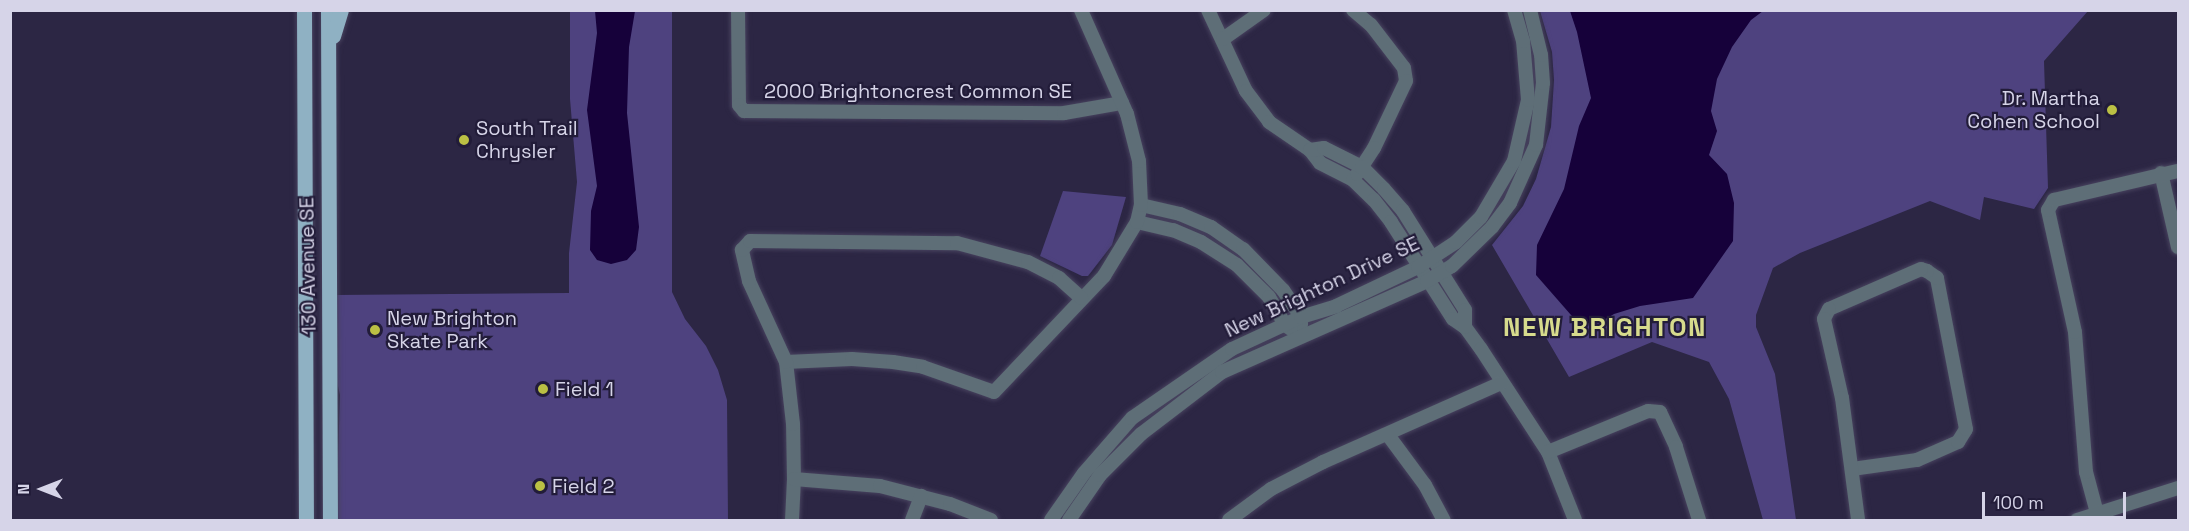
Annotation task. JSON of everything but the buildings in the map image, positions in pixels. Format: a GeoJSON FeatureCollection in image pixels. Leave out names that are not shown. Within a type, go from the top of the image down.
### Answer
{"type":"FeatureCollection","features":[{"type":"Feature","properties":{"kind":"main road","name":"130 Avenue SE"},"geometry":{"type":"LineString","coordinates":[[304,10],[306,520]]}},
{"type":"Feature","properties":{"kind":"main road"},"geometry":{"type":"LineString","coordinates":[[304,39],[313,10]]}},
{"type":"Feature","properties":{"kind":"main road","name":"130 Avenue SE"},"geometry":{"type":"LineString","coordinates":[[328,10],[330,520]]}},
{"type":"Feature","properties":{"kind":"main road"},"geometry":{"type":"LineString","coordinates":[[327,59],[340,10]]}},
{"type":"Feature","properties":{"kind":"street","name":"2000 Brightoncrest Common SE"},"geometry":{"type":"LineString","coordinates":[[738,10],[739,105],[744,111],[1064,113],[1122,103]]}},
{"type":"Feature","properties":{"kind":"street"},"geometry":{"type":"LineString","coordinates":[[786,362],[852,359],[893,362],[923,367],[994,392],[1104,276],[1137,222],[1141,205],[1139,161],[1122,103],[1081,10]]}},
{"type":"Feature","properties":{"kind":"street"},"geometry":{"type":"LineString","coordinates":[[1208,10],[1246,92],[1269,122],[1310,150],[1320,163],[1353,180],[1374,200],[1391,222],[1453,319],[1465,327],[1548,452],[1575,520]]}},
{"type":"Feature","properties":{"kind":"street"},"geometry":{"type":"LineString","coordinates":[[1223,39],[1264,10]]}},
{"type":"Feature","properties":{"kind":"street"},"geometry":{"type":"LineString","coordinates":[[1353,10],[1371,25],[1404,68],[1406,81],[1353,180]]}},
{"type":"Feature","properties":{"kind":"street","name":"New Brighton Drive SE"},"geometry":{"type":"LineString","coordinates":[[1052,520],[1084,473],[1132,417],[1232,349],[1301,317],[1336,306],[1432,259],[1456,242],[1481,217],[1514,161],[1528,100],[1525,52],[1514,10]]}},
{"type":"Feature","properties":{"kind":"street","name":"New Brighton Drive SE"},"geometry":{"type":"LineString","coordinates":[[1069,520],[1100,475],[1141,434],[1222,372],[1427,280],[1441,272],[1492,227],[1510,203],[1536,145],[1543,83],[1541,55],[1530,10]]}},
{"type":"Feature","properties":{"kind":"street"},"geometry":{"type":"LineString","coordinates":[[1310,150],[1324,148],[1362,167],[1403,211],[1465,310],[1465,327]]}},
{"type":"Feature","properties":{"kind":"street"},"geometry":{"type":"LineString","coordinates":[[2097,513],[2086,472],[2075,332],[2048,210],[2054,200],[2161,173],[2178,171]]}},
{"type":"Feature","properties":{"kind":"street"},"geometry":{"type":"LineString","coordinates":[[2161,173],[2178,247]]}},
{"type":"Feature","properties":{"kind":"street"},"geometry":{"type":"LineString","coordinates":[[1141,205],[1180,214],[1211,227],[1243,249],[1268,272],[1301,317],[1300,336]]}},
{"type":"Feature","properties":{"kind":"street"},"geometry":{"type":"LineString","coordinates":[[1137,222],[1173,230],[1202,242],[1237,265],[1269,297],[1285,325],[1300,336]]}},
{"type":"Feature","properties":{"kind":"street"},"geometry":{"type":"LineString","coordinates":[[792,520],[793,424],[786,362],[748,281],[742,250],[750,241],[957,243],[1028,262],[1059,278],[1081,298]]}},
{"type":"Feature","properties":{"kind":"street"},"geometry":{"type":"LineString","coordinates":[[1852,469],[1917,460],[1958,442],[1966,429],[1937,278],[1928,271],[1921,269],[1829,309],[1824,319],[1842,398],[1858,520]]}},
{"type":"Feature","properties":{"kind":"street"},"geometry":{"type":"LineString","coordinates":[[1229,520],[1271,489],[1323,462],[1502,383]]}},
{"type":"Feature","properties":{"kind":"street"},"geometry":{"type":"LineString","coordinates":[[1548,452],[1648,411],[1660,412],[1676,447],[1699,520]]}},
{"type":"Feature","properties":{"kind":"street"},"geometry":{"type":"LineString","coordinates":[[1388,435],[1425,485],[1444,520]]}},
{"type":"Feature","properties":{"kind":"street"},"geometry":{"type":"LineString","coordinates":[[794,479],[880,486],[921,496],[991,520]]}},
{"type":"Feature","properties":{"kind":"street"},"geometry":{"type":"LineString","coordinates":[[2077,520],[2178,488]]}},
{"type":"Feature","properties":{"kind":"street"},"geometry":{"type":"LineString","coordinates":[[912,520],[921,496]]}},
{"type":"Feature","properties":{"kind":"shaded area"},"geometry":{"type":"Polygon","coordinates":[[[570,11],[672,11],[672,292],[685,319],[706,346],[718,370],[727,400],[728,520],[336,520],[340,395],[336,377],[335,295],[569,293],[569,253],[577,182],[570,99],[570,11]]]}},
{"type":"Feature","properties":{"kind":"shaded area"},"geometry":{"type":"Polygon","coordinates":[[[595,11],[635,11],[629,47],[627,113],[639,227],[636,250],[627,260],[611,264],[597,260],[590,250],[591,211],[597,186],[587,110],[597,33],[595,11]]]}},
{"type":"Feature","properties":{"kind":"shaded area"},"geometry":{"type":"Polygon","coordinates":[[[1540,11],[2088,11],[2044,61],[2048,188],[2034,209],[1984,197],[1980,220],[1930,201],[1800,253],[1773,268],[1756,315],[1756,327],[1775,374],[1796,520],[1763,520],[1729,399],[1709,362],[1652,342],[1569,377],[1492,245],[1523,206],[1536,179],[1551,127],[1554,80],[1552,52],[1540,11]]]}},
{"type":"Feature","properties":{"kind":"shaded area"},"geometry":{"type":"Polygon","coordinates":[[[1570,11],[1763,11],[1751,20],[1732,47],[1717,79],[1711,111],[1717,131],[1709,155],[1727,174],[1734,203],[1733,241],[1693,298],[1640,306],[1614,314],[1599,323],[1578,323],[1536,275],[1537,245],[1564,189],[1579,126],[1591,98],[1577,32],[1570,11]]]}},
{"type":"Feature","properties":{"kind":"shaded area"},"geometry":{"type":"Polygon","coordinates":[[[1063,191],[1126,197],[1112,245],[1088,276],[1082,276],[1040,256],[1063,191]]]}},
{"type":"Feature","properties":{"kind":"place","name":"Dr. Martha Cohen School"},"geometry":{"type":"Point","coordinates":[2112,110]}},
{"type":"Feature","properties":{"kind":"place","name":"South Trail Chrysler"},"geometry":{"type":"Point","coordinates":[464,140]}},
{"type":"Feature","properties":{"kind":"place","name":"New Brighton Skate Park"},"geometry":{"type":"Point","coordinates":[375,330]}},
{"type":"Feature","properties":{"kind":"place","name":"Field 1"},"geometry":{"type":"Point","coordinates":[543,389]}},
{"type":"Feature","properties":{"kind":"place","name":"Field 2"},"geometry":{"type":"Point","coordinates":[540,486]}},
{"type":"Feature","properties":{"kind":"district","name":"NEW BRIGHTON"},"geometry":{"type":"Point","coordinates":[1605,328]}}]}
